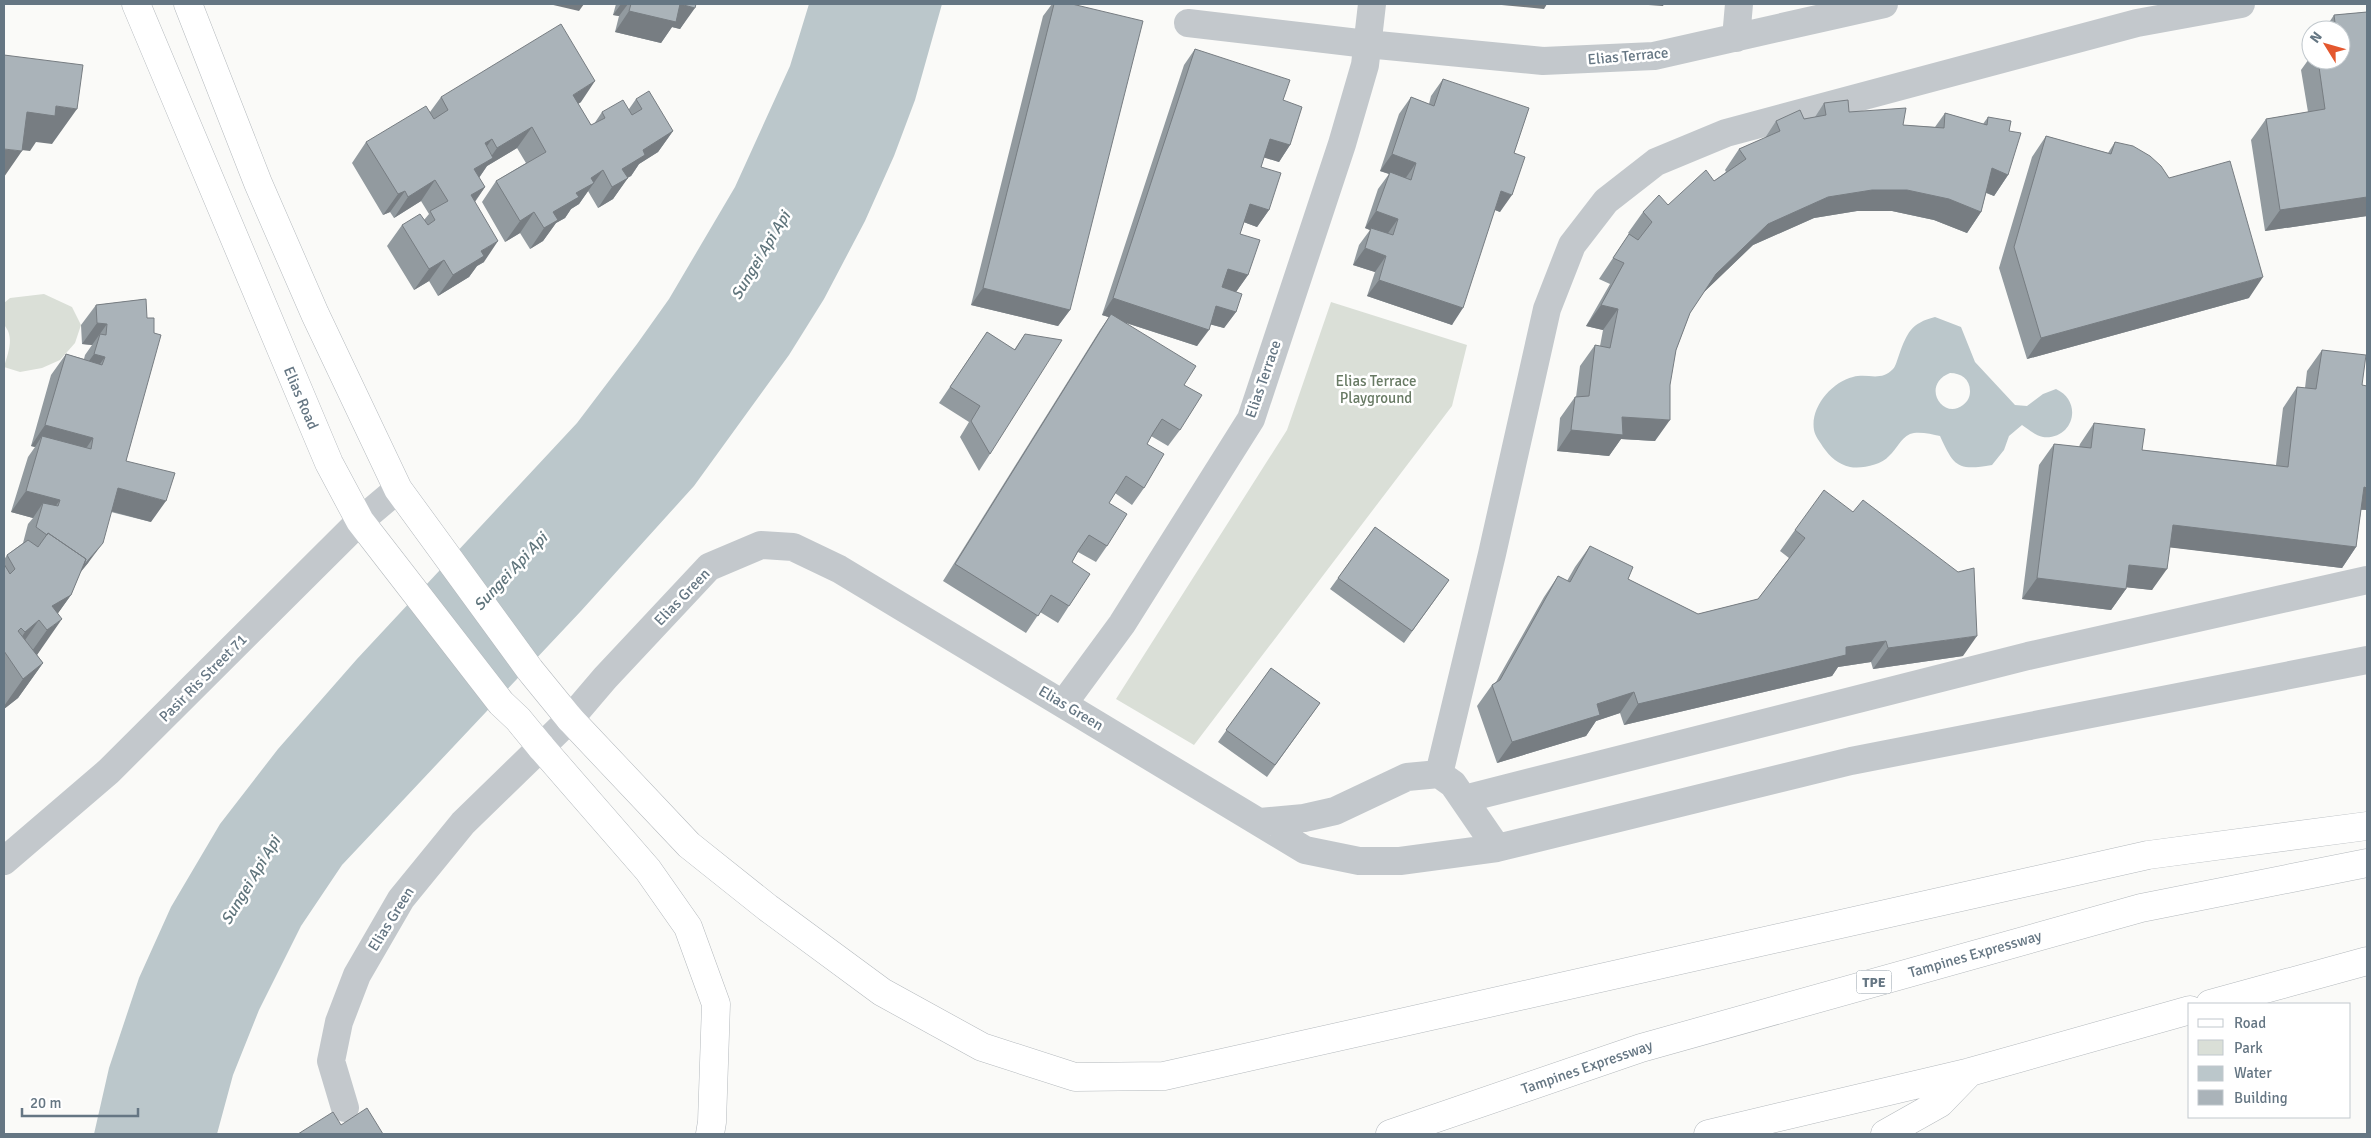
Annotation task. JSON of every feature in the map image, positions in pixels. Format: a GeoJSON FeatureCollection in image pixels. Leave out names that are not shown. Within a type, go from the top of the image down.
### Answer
{"type":"FeatureCollection","features":[{"type":"Feature","properties":{"kind":"main road","name":"Elias Road"},"geometry":{"type":"LineString","coordinates":[[136,4],[329,463],[360,521],[501,703],[518,720],[648,870],[688,927],[716,1004],[710,1134]]}},
{"type":"Feature","properties":{"kind":"main road"},"geometry":{"type":"LineString","coordinates":[[188,4],[258,183],[315,314],[398,489],[426,530],[530,670],[570,719],[689,845],[768,908],[882,992],[982,1048],[1074,1076],[1164,1076],[2148,855],[2367,826]]}},
{"type":"Feature","properties":{"kind":"main road","name":"Tampines Expressway"},"geometry":{"type":"LineString","coordinates":[[1390,1134],[1641,1048],[2094,921],[2141,908],[2367,863]]}},
{"type":"Feature","properties":{"kind":"main road"},"geometry":{"type":"LineString","coordinates":[[2214,1003],[2367,961]]}},
{"type":"Feature","properties":{"kind":"main road"},"geometry":{"type":"LineString","coordinates":[[1708,1134],[1970,1072],[2188,1011]]}},
{"type":"Feature","properties":{"kind":"main road"},"geometry":{"type":"LineString","coordinates":[[1885,1134],[1940,1103],[1970,1072]]}},
{"type":"Feature","properties":{"kind":"street","name":"Elias Terrace"},"geometry":{"type":"LineString","coordinates":[[1064,704],[1122,624],[1250,419],[1342,144],[1364,65],[1372,4]]}},
{"type":"Feature","properties":{"kind":"street"},"geometry":{"type":"LineString","coordinates":[[1736,38],[1739,4]]}},
{"type":"Feature","properties":{"kind":"street","name":"Elias Terrace"},"geometry":{"type":"LineString","coordinates":[[1188,23],[1543,62],[1654,56],[1884,4]]}},
{"type":"Feature","properties":{"kind":"street"},"geometry":{"type":"LineString","coordinates":[[1439,774],[1492,554],[1547,309],[1572,245],[1606,201],[1656,162],[1726,133],[2137,23],[2241,4]]}},
{"type":"Feature","properties":{"kind":"street","name":"Pasir Ris Street 71"},"geometry":{"type":"LineString","coordinates":[[4,861],[109,771],[360,521],[398,489]]}},
{"type":"Feature","properties":{"kind":"street","name":"Elias Green"},"geometry":{"type":"LineString","coordinates":[[345,1108],[331,1061],[339,1022],[357,975],[407,891],[463,822],[570,719],[605,678],[709,567],[761,545],[793,547],[839,568],[1305,850],[1359,862],[1400,862],[1497,848],[1851,761],[2367,660]]}},
{"type":"Feature","properties":{"kind":"street"},"geometry":{"type":"LineString","coordinates":[[1464,798],[2028,656],[2367,580]]}},
{"type":"Feature","properties":{"kind":"street"},"geometry":{"type":"LineString","coordinates":[[1260,822],[1304,818],[1335,811],[1407,777],[1439,774],[1453,784],[1464,798],[1497,848]]}},
{"type":"Feature","properties":{"kind":"green space"},"geometry":{"type":"Polygon","coordinates":[[[44,294],[72,307],[81,325],[75,343],[60,360],[42,368],[20,372],[4,367],[10,340],[4,325],[4,303],[10,298],[44,294]]]}},
{"type":"Feature","properties":{"kind":"green space","name":"Elias Terrace Playground"},"geometry":{"type":"Polygon","coordinates":[[[1331,302],[1467,345],[1452,406],[1194,745],[1116,699],[1287,430],[1331,302]]]}},
{"type":"Feature","properties":{"kind":"water","name":"Sungei Api Api"},"geometry":{"type":"Polygon","coordinates":[[[809,4],[942,4],[915,100],[894,156],[865,221],[824,299],[789,355],[694,486],[581,611],[342,865],[301,926],[259,1010],[233,1075],[217,1134],[94,1134],[109,1068],[139,978],[171,907],[220,824],[278,749],[357,659],[577,423],[637,344],[669,299],[735,187],[790,66],[809,4]]]}},
{"type":"Feature","properties":{"kind":"water"},"geometry":{"type":"Polygon","coordinates":[[[1935,317],[1961,327],[1975,362],[2015,405],[2027,406],[2043,394],[2056,389],[2065,395],[2070,402],[2072,411],[2068,427],[2062,433],[2043,437],[2022,425],[2009,436],[2004,450],[1992,465],[1981,467],[1964,467],[1949,454],[1940,436],[1921,433],[1910,434],[1901,441],[1886,459],[1871,466],[1850,467],[1835,460],[1828,454],[1816,437],[1814,421],[1819,404],[1830,390],[1845,380],[1859,376],[1879,376],[1888,373],[1895,366],[1911,330],[1927,319],[1935,317]],[[1954,373],[1941,378],[1937,385],[1936,393],[1942,405],[1955,409],[1963,405],[1967,400],[1970,395],[1970,387],[1967,380],[1954,373]]]}},
{"type":"Feature","properties":{"kind":"building"},"geometry":{"type":"Polygon","coordinates":[[[631,4],[680,4],[676,22],[629,11],[631,4]]]}},
{"type":"Feature","properties":{"kind":"building"},"geometry":{"type":"Polygon","coordinates":[[[680,4],[696,4],[695,8],[680,4]]]}},
{"type":"Feature","properties":{"kind":"building"},"geometry":{"type":"Polygon","coordinates":[[[1054,4],[1072,4],[1143,21],[1070,310],[983,288],[1054,4]]]}},
{"type":"Feature","properties":{"kind":"building"},"geometry":{"type":"Polygon","coordinates":[[[2367,12],[2367,197],[2280,210],[2266,119],[2325,109],[2319,70],[2351,70],[2351,20],[2335,20],[2334,15],[2367,12]]]}},
{"type":"Feature","properties":{"kind":"building"},"geometry":{"type":"Polygon","coordinates":[[[561,24],[595,81],[573,95],[591,125],[605,118],[602,112],[623,100],[632,115],[642,109],[636,99],[649,91],[673,131],[643,150],[645,155],[622,169],[628,178],[612,187],[603,170],[591,178],[594,183],[576,193],[579,197],[553,212],[558,220],[544,228],[534,212],[520,221],[496,181],[546,152],[532,127],[497,148],[492,139],[485,143],[493,158],[474,169],[485,187],[471,195],[498,241],[481,251],[484,256],[453,275],[444,260],[429,269],[402,225],[420,214],[428,225],[435,220],[430,211],[448,201],[435,180],[408,197],[405,191],[398,194],[366,142],[426,106],[434,119],[448,110],[441,97],[561,24]]]}},
{"type":"Feature","properties":{"kind":"building"},"geometry":{"type":"Polygon","coordinates":[[[1195,49],[1290,80],[1283,100],[1302,107],[1290,145],[1270,139],[1261,167],[1281,173],[1269,210],[1250,204],[1240,234],[1260,240],[1248,275],[1228,269],[1222,287],[1242,294],[1236,312],[1216,306],[1209,330],[1113,298],[1195,49]]]}},
{"type":"Feature","properties":{"kind":"building"},"geometry":{"type":"Polygon","coordinates":[[[4,55],[83,65],[77,109],[56,106],[55,116],[27,112],[22,151],[4,149],[4,55]]]}},
{"type":"Feature","properties":{"kind":"building"},"geometry":{"type":"Polygon","coordinates":[[[1443,79],[1529,108],[1514,153],[1525,157],[1512,195],[1501,191],[1463,308],[1379,280],[1386,256],[1365,248],[1371,228],[1393,235],[1398,219],[1376,211],[1390,172],[1411,180],[1416,163],[1392,154],[1411,97],[1434,106],[1443,79]]]}},
{"type":"Feature","properties":{"kind":"building"},"geometry":{"type":"Polygon","coordinates":[[[1848,100],[1849,112],[1906,108],[1903,125],[1944,128],[1945,113],[1987,125],[1988,117],[2011,121],[2009,131],[2021,133],[2008,175],[1992,168],[1981,212],[1949,199],[1907,190],[1872,190],[1828,197],[1768,224],[1716,274],[1690,313],[1676,350],[1670,385],[1670,420],[1622,417],[1623,435],[1571,430],[1575,397],[1589,396],[1595,345],[1610,348],[1618,309],[1601,305],[1624,263],[1613,258],[1629,234],[1638,240],[1652,222],[1643,212],[1659,195],[1668,205],[1706,170],[1714,181],[1746,159],[1739,149],[1780,131],[1776,121],[1800,110],[1804,119],[1826,115],[1824,103],[1848,100]]]}},
{"type":"Feature","properties":{"kind":"building"},"geometry":{"type":"Polygon","coordinates":[[[2046,136],[2111,154],[2115,142],[2133,146],[2150,156],[2161,166],[2169,178],[2230,161],[2263,277],[2041,338],[2014,247],[2046,136]]]}},
{"type":"Feature","properties":{"kind":"building"},"geometry":{"type":"Polygon","coordinates":[[[146,299],[147,318],[154,318],[154,333],[161,335],[126,461],[175,473],[166,501],[118,488],[103,543],[84,565],[86,559],[36,527],[43,503],[58,506],[60,500],[26,491],[42,436],[91,449],[93,438],[45,425],[66,354],[102,365],[105,357],[94,354],[100,334],[106,335],[107,324],[97,323],[96,305],[146,299]]]}},
{"type":"Feature","properties":{"kind":"building"},"geometry":{"type":"Polygon","coordinates":[[[1111,314],[1196,366],[1184,385],[1202,395],[1180,430],[1162,419],[1153,433],[1147,444],[1164,454],[1144,488],[1126,476],[1109,503],[1127,514],[1107,546],[1089,535],[1078,551],[1072,562],[1090,574],[1069,606],[1051,595],[1038,616],[955,564],[1111,314]]]}},
{"type":"Feature","properties":{"kind":"building"},"geometry":{"type":"Polygon","coordinates":[[[987,332],[1015,350],[1025,334],[1062,340],[990,454],[971,421],[980,406],[950,387],[987,332]]]}},
{"type":"Feature","properties":{"kind":"building"},"geometry":{"type":"Polygon","coordinates":[[[2322,350],[2366,355],[2362,385],[2367,386],[2367,488],[2364,487],[2356,547],[2173,525],[2167,569],[2129,565],[2126,589],[2037,578],[2054,444],[2091,448],[2094,423],[2145,429],[2142,450],[2288,467],[2297,387],[2316,389],[2322,350]]]}},
{"type":"Feature","properties":{"kind":"building"},"geometry":{"type":"Polygon","coordinates":[[[1824,490],[1853,512],[1863,500],[1958,572],[1974,568],[1977,636],[1888,648],[1886,641],[1846,647],[1846,655],[1638,704],[1634,692],[1597,704],[1600,715],[1512,742],[1492,685],[1500,680],[1558,576],[1570,582],[1590,546],[1633,567],[1628,579],[1698,614],[1758,599],[1805,538],[1795,530],[1824,490]]]}},
{"type":"Feature","properties":{"kind":"building"},"geometry":{"type":"Polygon","coordinates":[[[1375,527],[1449,580],[1412,631],[1338,578],[1375,527]]]}},
{"type":"Feature","properties":{"kind":"building"},"geometry":{"type":"Polygon","coordinates":[[[48,533],[86,559],[71,595],[52,606],[62,619],[47,630],[39,620],[25,632],[21,628],[18,631],[43,663],[23,679],[4,651],[4,564],[10,574],[15,569],[7,555],[28,540],[38,547],[48,533]]]}},
{"type":"Feature","properties":{"kind":"building"},"geometry":{"type":"Polygon","coordinates":[[[1271,668],[1320,703],[1275,765],[1226,730],[1271,668]]]}},
{"type":"Feature","properties":{"kind":"building"},"geometry":{"type":"Polygon","coordinates":[[[367,1108],[383,1134],[298,1134],[333,1112],[341,1125],[367,1108]]]}}]}
